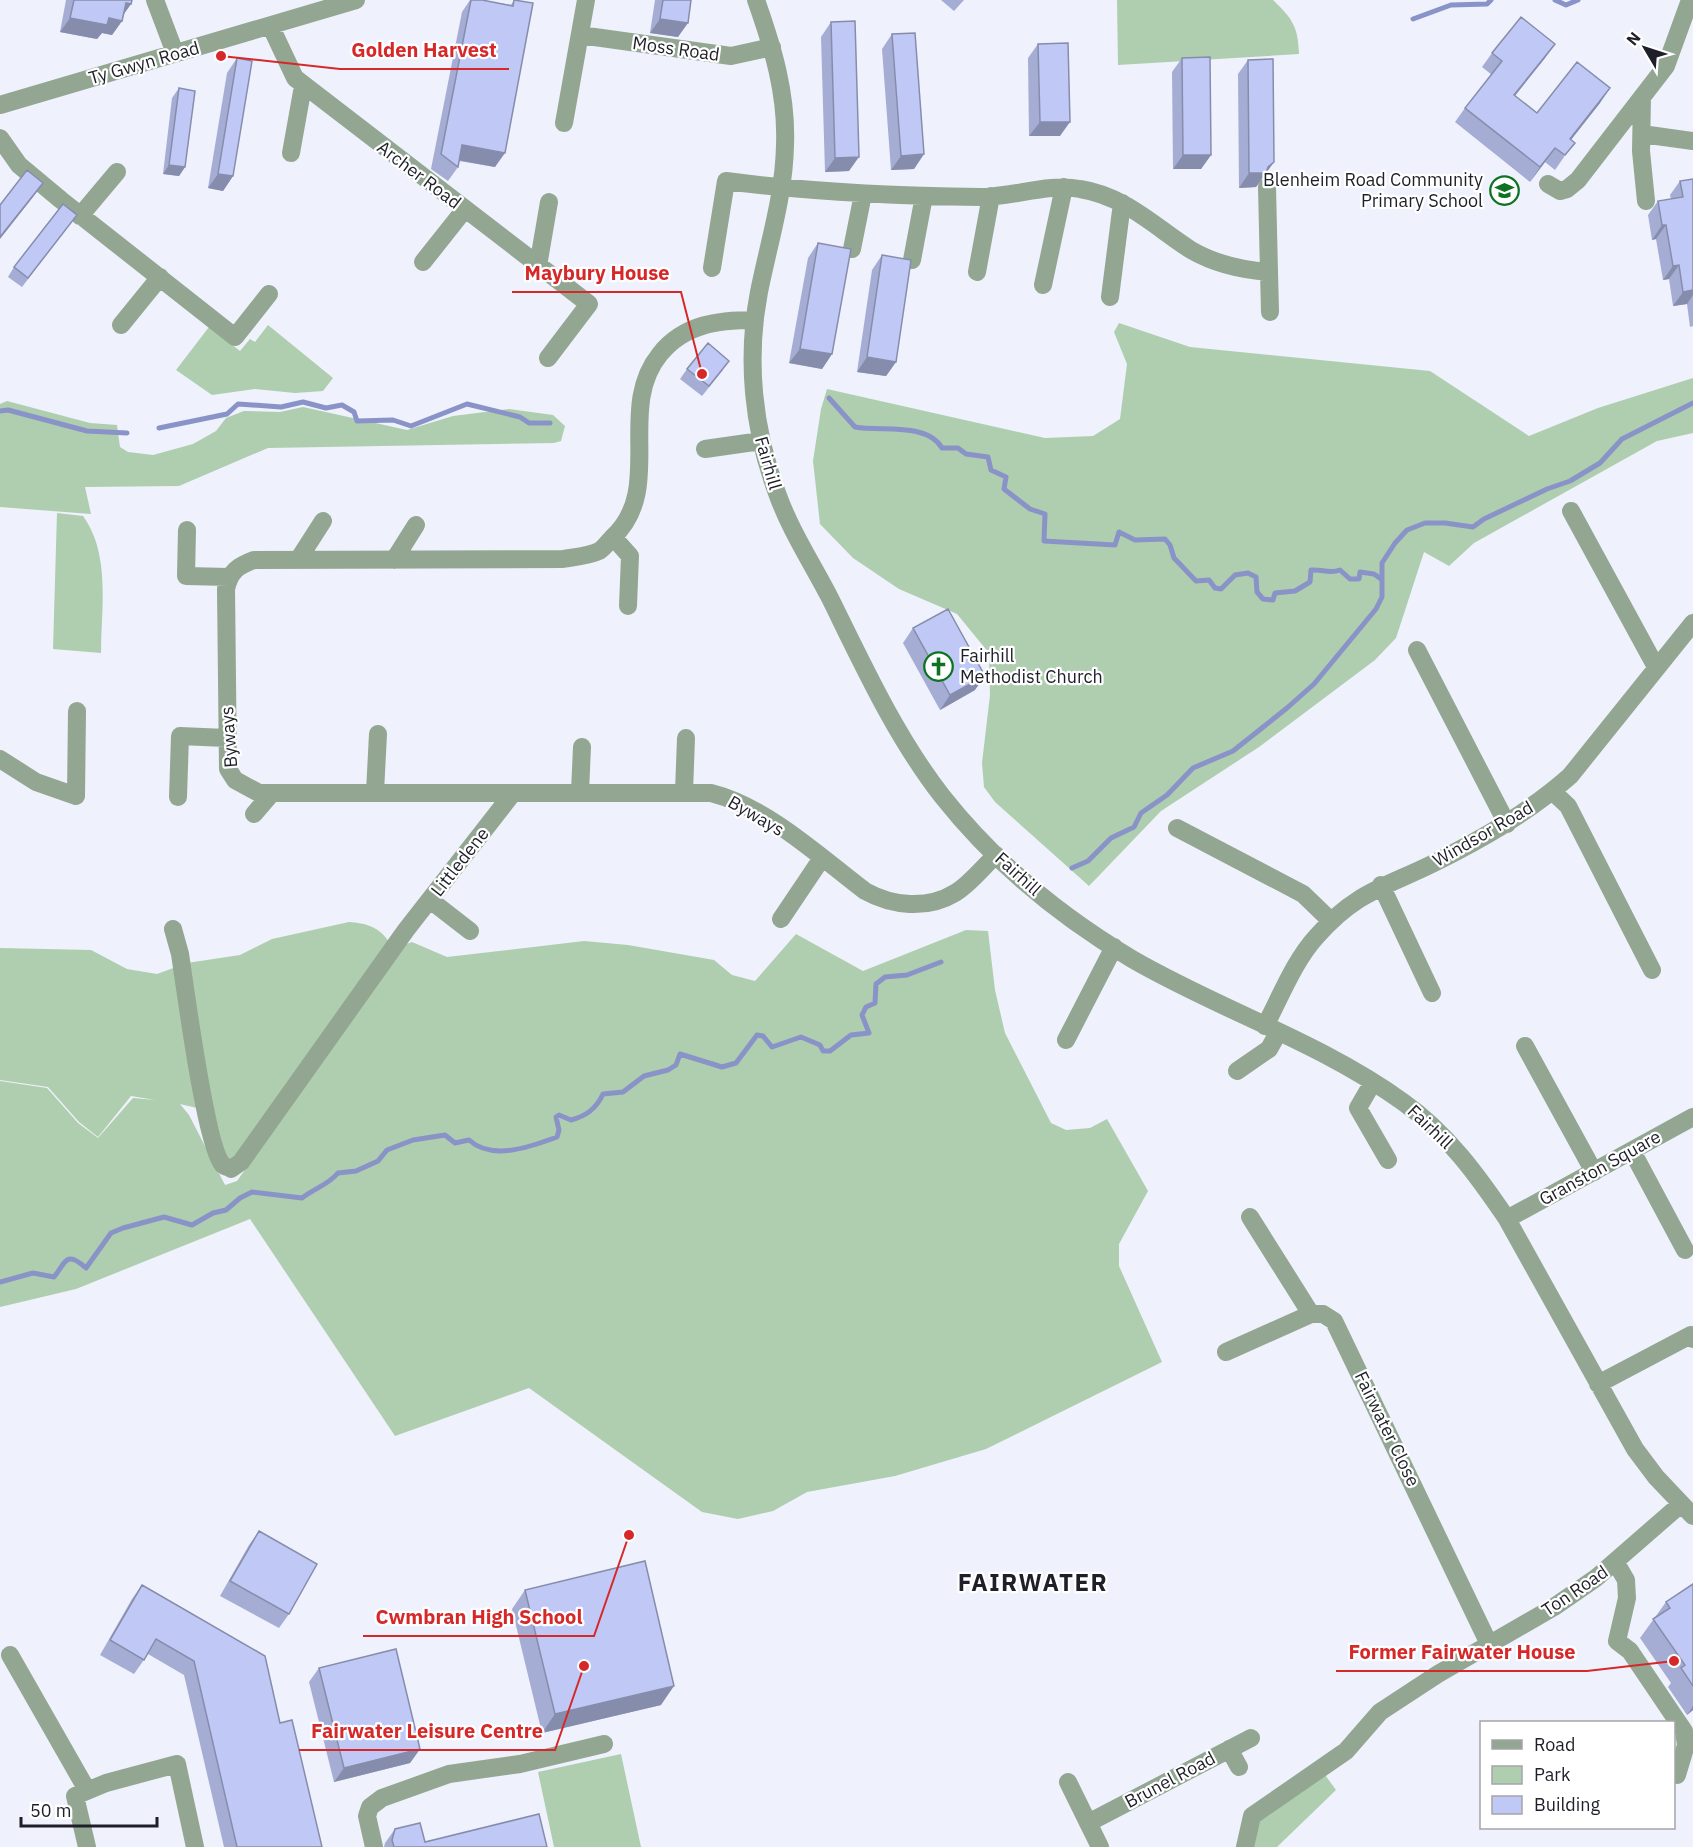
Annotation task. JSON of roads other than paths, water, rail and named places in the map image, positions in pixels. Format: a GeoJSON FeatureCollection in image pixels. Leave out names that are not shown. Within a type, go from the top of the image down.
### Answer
{"type":"FeatureCollection","features":[{"type":"Feature","properties":{"kind":"street"},"geometry":{"type":"LineString","coordinates":[[155,0],[175,53]]}},
{"type":"Feature","properties":{"kind":"street","name":"Ty Gwyn Road"},"geometry":{"type":"LineString","coordinates":[[0,105],[271,27],[356,0]]}},
{"type":"Feature","properties":{"kind":"street"},"geometry":{"type":"LineString","coordinates":[[564,123],[586,0]]}},
{"type":"Feature","properties":{"kind":"street","name":"Fairhill"},"geometry":{"type":"LineString","coordinates":[[756,0],[782,83],[785,111],[783,188],[755,320],[754,383],[761,441],[783,507],[858,656],[903,736],[941,794],[996,855],[1065,915],[1114,947],[1373,1082],[1406,1103],[1436,1130],[1485,1186],[1507,1219],[1635,1449],[1687,1510]]}},
{"type":"Feature","properties":{"kind":"street"},"geometry":{"type":"LineString","coordinates":[[1548,184],[1560,191],[1568,189],[1578,180],[1666,66],[1690,6]]}},
{"type":"Feature","properties":{"kind":"street","name":"Archer Road"},"geometry":{"type":"LineString","coordinates":[[271,27],[295,78],[303,86],[589,304],[548,358]]}},
{"type":"Feature","properties":{"kind":"street","name":"Moss Road"},"geometry":{"type":"LineString","coordinates":[[580,35],[731,56],[772,47]]}},
{"type":"Feature","properties":{"kind":"street"},"geometry":{"type":"LineString","coordinates":[[291,153],[303,86]]}},
{"type":"Feature","properties":{"kind":"street"},"geometry":{"type":"LineString","coordinates":[[1642,97],[1646,201]]}},
{"type":"Feature","properties":{"kind":"street"},"geometry":{"type":"LineString","coordinates":[[1642,134],[1693,141]]}},
{"type":"Feature","properties":{"kind":"street"},"geometry":{"type":"LineString","coordinates":[[0,138],[19,165],[235,338],[269,294]]}},
{"type":"Feature","properties":{"kind":"street"},"geometry":{"type":"LineString","coordinates":[[80,216],[117,172]]}},
{"type":"Feature","properties":{"kind":"street"},"geometry":{"type":"LineString","coordinates":[[712,268],[726,181],[783,188],[924,196],[991,196],[1064,187],[1091,191],[1122,203],[1146,216],[1192,250],[1217,262],[1242,270],[1269,272]]}},
{"type":"Feature","properties":{"kind":"street"},"geometry":{"type":"LineString","coordinates":[[1043,285],[1064,187]]}},
{"type":"Feature","properties":{"kind":"street"},"geometry":{"type":"LineString","coordinates":[[1267,187],[1270,312]]}},
{"type":"Feature","properties":{"kind":"street"},"geometry":{"type":"LineString","coordinates":[[852,249],[863,194]]}},
{"type":"Feature","properties":{"kind":"street"},"geometry":{"type":"LineString","coordinates":[[912,260],[924,196]]}},
{"type":"Feature","properties":{"kind":"street"},"geometry":{"type":"LineString","coordinates":[[977,272],[991,196]]}},
{"type":"Feature","properties":{"kind":"street"},"geometry":{"type":"LineString","coordinates":[[538,266],[549,202]]}},
{"type":"Feature","properties":{"kind":"street"},"geometry":{"type":"LineString","coordinates":[[1110,297],[1122,203]]}},
{"type":"Feature","properties":{"kind":"street"},"geometry":{"type":"LineString","coordinates":[[423,262],[465,209]]}},
{"type":"Feature","properties":{"kind":"street"},"geometry":{"type":"LineString","coordinates":[[121,325],[160,277]]}},
{"type":"Feature","properties":{"kind":"street"},"geometry":{"type":"LineString","coordinates":[[187,530],[186,576],[228,577],[237,566],[254,560],[563,560],[598,551],[626,525],[637,499],[640,400],[644,380],[654,362],[670,342],[699,325],[755,320]]}},
{"type":"Feature","properties":{"kind":"street"},"geometry":{"type":"LineString","coordinates":[[705,449],[761,441]]}},
{"type":"Feature","properties":{"kind":"street"},"geometry":{"type":"LineString","coordinates":[[1571,511],[1656,667]]}},
{"type":"Feature","properties":{"kind":"street"},"geometry":{"type":"LineString","coordinates":[[298,560],[322,521]]}},
{"type":"Feature","properties":{"kind":"street"},"geometry":{"type":"LineString","coordinates":[[394,560],[416,525]]}},
{"type":"Feature","properties":{"kind":"street"},"geometry":{"type":"LineString","coordinates":[[613,537],[630,556],[628,606]]}},
{"type":"Feature","properties":{"kind":"street","name":"Byways"},"geometry":{"type":"LineString","coordinates":[[228,577],[226,738],[228,769],[235,780],[259,793],[711,793],[733,798],[756,811],[880,900],[914,904],[935,901],[956,893],[996,855]]}},
{"type":"Feature","properties":{"kind":"street","name":"Windsor Road"},"geometry":{"type":"LineString","coordinates":[[1237,1071],[1269,1049],[1272,1029],[1301,959],[1331,921],[1360,896],[1428,866],[1507,824],[1552,791],[1570,776],[1693,623]]}},
{"type":"Feature","properties":{"kind":"street"},"geometry":{"type":"LineString","coordinates":[[1417,650],[1507,824]]}},
{"type":"Feature","properties":{"kind":"street"},"geometry":{"type":"LineString","coordinates":[[0,759],[36,782],[76,796],[77,711]]}},
{"type":"Feature","properties":{"kind":"street"},"geometry":{"type":"LineString","coordinates":[[375,792],[378,734]]}},
{"type":"Feature","properties":{"kind":"street"},"geometry":{"type":"LineString","coordinates":[[178,797],[180,736],[226,738]]}},
{"type":"Feature","properties":{"kind":"street"},"geometry":{"type":"LineString","coordinates":[[684,792],[686,738]]}},
{"type":"Feature","properties":{"kind":"street"},"geometry":{"type":"LineString","coordinates":[[580,792],[582,747]]}},
{"type":"Feature","properties":{"kind":"street"},"geometry":{"type":"LineString","coordinates":[[1552,791],[1568,806],[1652,970]]}},
{"type":"Feature","properties":{"kind":"street"},"geometry":{"type":"LineString","coordinates":[[254,814],[272,793]]}},
{"type":"Feature","properties":{"kind":"street","name":"Littledene"},"geometry":{"type":"LineString","coordinates":[[173,929],[180,954],[206,1117],[217,1153],[223,1164],[231,1168],[241,1162],[406,930],[513,793]]}},
{"type":"Feature","properties":{"kind":"street"},"geometry":{"type":"LineString","coordinates":[[1177,828],[1303,894],[1331,921]]}},
{"type":"Feature","properties":{"kind":"street"},"geometry":{"type":"LineString","coordinates":[[781,919],[822,858]]}},
{"type":"Feature","properties":{"kind":"street"},"geometry":{"type":"LineString","coordinates":[[1381,885],[1432,993]]}},
{"type":"Feature","properties":{"kind":"street"},"geometry":{"type":"LineString","coordinates":[[430,900],[470,932]]}},
{"type":"Feature","properties":{"kind":"street"},"geometry":{"type":"LineString","coordinates":[[1066,1040],[1114,947]]}},
{"type":"Feature","properties":{"kind":"street"},"geometry":{"type":"LineString","coordinates":[[1525,1046],[1594,1172]]}},
{"type":"Feature","properties":{"kind":"street"},"geometry":{"type":"LineString","coordinates":[[1373,1082],[1358,1108],[1388,1160]]}},
{"type":"Feature","properties":{"kind":"street","name":"Granston Square"},"geometry":{"type":"LineString","coordinates":[[1507,1219],[1693,1117]]}},
{"type":"Feature","properties":{"kind":"street"},"geometry":{"type":"LineString","coordinates":[[1632,1151],[1685,1250]]}},
{"type":"Feature","properties":{"kind":"street"},"geometry":{"type":"LineString","coordinates":[[1226,1352],[1311,1314],[1250,1217]]}},
{"type":"Feature","properties":{"kind":"street","name":"Fairwater Close"},"geometry":{"type":"LineString","coordinates":[[1311,1314],[1323,1314],[1334,1321],[1340,1331],[1489,1644]]}},
{"type":"Feature","properties":{"kind":"street"},"geometry":{"type":"LineString","coordinates":[[1598,1384],[1691,1335],[1693,1339]]}},
{"type":"Feature","properties":{"kind":"street","name":"Ton Road"},"geometry":{"type":"LineString","coordinates":[[1245,1847],[1252,1816],[1346,1751],[1380,1712],[1554,1606],[1687,1510]]}},
{"type":"Feature","properties":{"kind":"street"},"geometry":{"type":"LineString","coordinates":[[1616,1563],[1626,1580],[1627,1598],[1617,1641],[1630,1651],[1684,1731],[1686,1745],[1677,1775]]}},
{"type":"Feature","properties":{"kind":"street"},"geometry":{"type":"LineString","coordinates":[[10,1655],[87,1790]]}},
{"type":"Feature","properties":{"kind":"street","name":"Brunel Road"},"geometry":{"type":"LineString","coordinates":[[1088,1823],[1251,1738]]}},
{"type":"Feature","properties":{"kind":"street"},"geometry":{"type":"LineString","coordinates":[[374,1847],[367,1816],[370,1807],[381,1798],[449,1774],[520,1764],[604,1744]]}},
{"type":"Feature","properties":{"kind":"street"},"geometry":{"type":"LineString","coordinates":[[1229,1749],[1239,1767]]}},
{"type":"Feature","properties":{"kind":"street"},"geometry":{"type":"LineString","coordinates":[[87,1847],[75,1796],[106,1783],[177,1764],[195,1847]]}},
{"type":"Feature","properties":{"kind":"street"},"geometry":{"type":"LineString","coordinates":[[1068,1782],[1100,1847]]}},
{"type":"Feature","properties":{"kind":"waterway"},"geometry":{"type":"LineString","coordinates":[[1413,19],[1451,5],[1487,4],[1491,0]]}},
{"type":"Feature","properties":{"kind":"waterway"},"geometry":{"type":"LineString","coordinates":[[1555,0],[1566,5],[1578,0]]}},
{"type":"Feature","properties":{"kind":"waterway"},"geometry":{"type":"LineString","coordinates":[[829,398],[855,427],[915,431],[926,434],[942,448],[958,448],[966,454],[988,457],[991,470],[1006,477],[1004,489],[1030,509],[1045,514],[1044,541],[1115,545],[1119,532],[1135,540],[1165,539],[1170,545],[1174,558],[1196,581],[1209,580],[1215,588],[1221,589],[1235,575],[1248,573],[1256,577],[1257,592],[1263,599],[1273,600],[1275,593],[1295,591],[1310,582],[1311,570],[1333,572],[1340,570],[1350,579],[1359,579],[1360,572],[1374,574],[1381,579]]}},
{"type":"Feature","properties":{"kind":"waterway"},"geometry":{"type":"LineString","coordinates":[[159,428],[227,414],[238,404],[281,407],[303,402],[326,408],[342,405],[354,412],[357,421],[393,420],[411,426],[467,404],[520,417],[529,423],[550,423]]}},
{"type":"Feature","properties":{"kind":"waterway"},"geometry":{"type":"LineString","coordinates":[[1072,868],[1088,861],[1111,838],[1134,827],[1141,813],[1167,795],[1193,768],[1233,751],[1314,684],[1376,609],[1382,597],[1382,563],[1407,530],[1425,523],[1473,527],[1484,519],[1547,489],[1570,481],[1600,463],[1622,439],[1693,403]]}},
{"type":"Feature","properties":{"kind":"waterway"},"geometry":{"type":"LineString","coordinates":[[0,411],[8,410],[87,431],[127,433]]}},
{"type":"Feature","properties":{"kind":"waterway"},"geometry":{"type":"LineString","coordinates":[[0,1282],[33,1273],[54,1277],[64,1263],[70,1259],[86,1268],[111,1233],[164,1217],[192,1225],[213,1213],[226,1210],[240,1198],[252,1192],[302,1198],[330,1181],[338,1173],[356,1171],[378,1161],[387,1150],[413,1140],[445,1135],[455,1143],[469,1140],[489,1150],[500,1151],[523,1148],[546,1141],[557,1137],[559,1130],[556,1117],[559,1115],[571,1120],[581,1116],[594,1108],[603,1094],[623,1092],[644,1076],[668,1070],[676,1065],[680,1054],[722,1067],[736,1063],[757,1035],[763,1036],[772,1047],[801,1037],[820,1045],[823,1051],[830,1051],[851,1035],[869,1033],[862,1015],[866,1007],[875,1003],[876,984],[885,977],[907,975],[941,962]]}},
{"type":"Feature","properties":{"kind":"place","name":"Golden Harvest"},"geometry":{"type":"Point","coordinates":[221,56]}},
{"type":"Feature","properties":{"kind":"place","name":"Blenheim Road Community Primary School"},"geometry":{"type":"Point","coordinates":[1504,190]}},
{"type":"Feature","properties":{"kind":"place","name":"Maybury House"},"geometry":{"type":"Point","coordinates":[702,374]}},
{"type":"Feature","properties":{"kind":"place","name":"Fairhill Methodist Church"},"geometry":{"type":"Point","coordinates":[939,666]}},
{"type":"Feature","properties":{"kind":"place","name":"Cwmbran High School"},"geometry":{"type":"Point","coordinates":[629,1535]}},
{"type":"Feature","properties":{"kind":"place","name":"Former Fairwater House"},"geometry":{"type":"Point","coordinates":[1674,1661]}},
{"type":"Feature","properties":{"kind":"place","name":"Fairwater Leisure Centre"},"geometry":{"type":"Point","coordinates":[584,1666]}},
{"type":"Feature","properties":{"kind":"district","name":"FAIRWATER"},"geometry":{"type":"Point","coordinates":[1033,1583]}}]}
